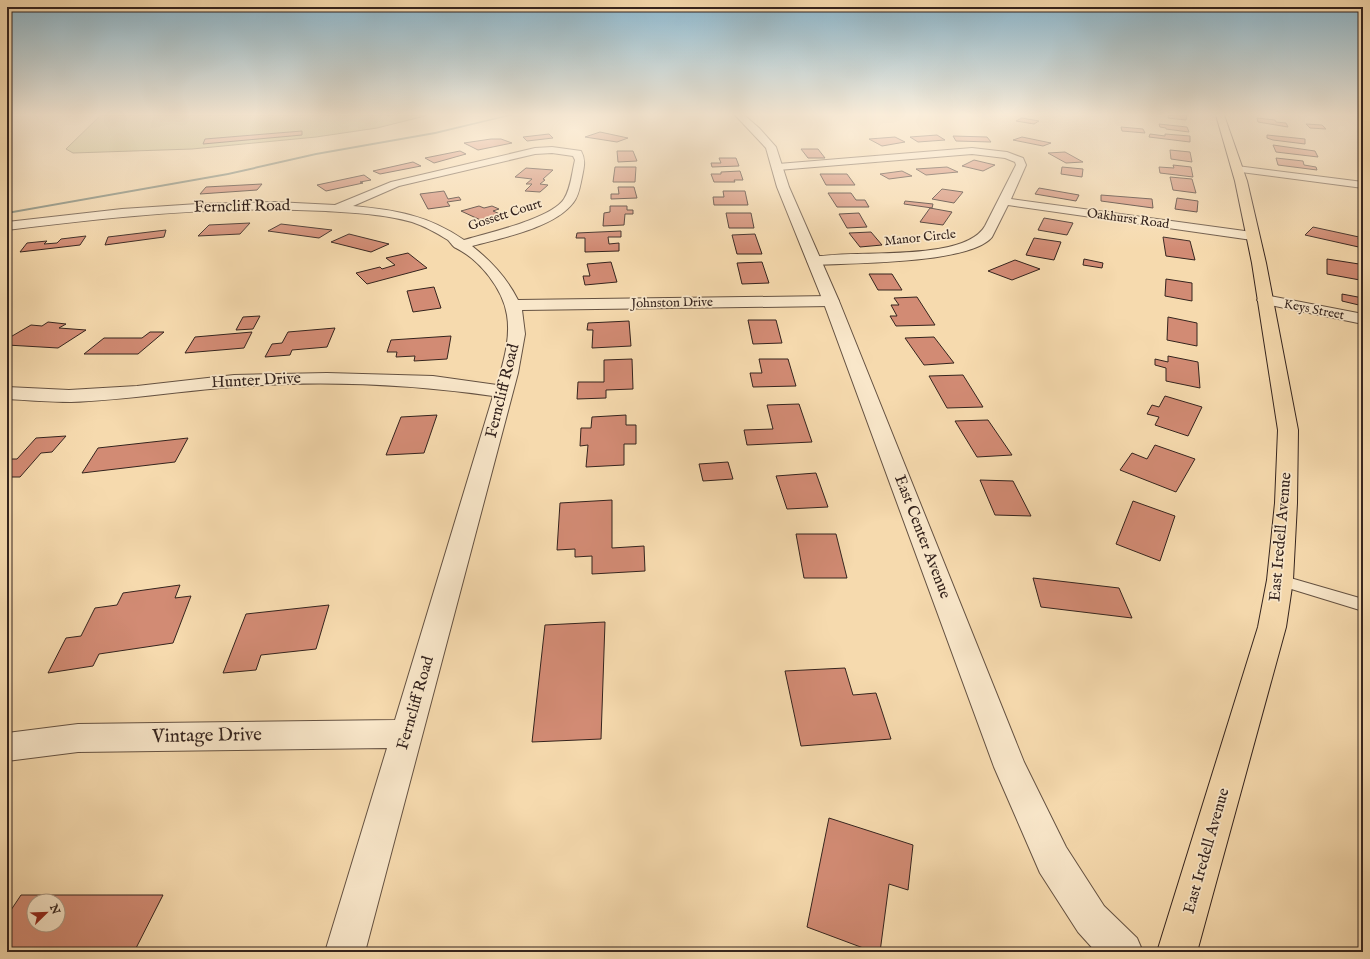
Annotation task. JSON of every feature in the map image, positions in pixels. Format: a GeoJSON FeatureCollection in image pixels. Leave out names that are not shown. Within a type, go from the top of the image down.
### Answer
{"type":"FeatureCollection","features":[{"type":"Feature","properties":{"kind":"main road","name":"East Iredell Avenue"},"geometry":{"type":"LineString","coordinates":[[1177,952],[1272,627],[1280,580],[1286,503],[1288,430],[1271,325],[1259,264],[1235,160]]}},
{"type":"Feature","properties":{"kind":"street","name":"Gossett Court"},"geometry":{"type":"LineString","coordinates":[[338,208],[396,184],[498,160]]}},
{"type":"Feature","properties":{"kind":"street","name":"Gossett Court"},"geometry":{"type":"LineString","coordinates":[[460,245],[542,219],[559,211],[569,201],[580,160]]}},
{"type":"Feature","properties":{"kind":"street","name":"East Center Avenue"},"geometry":{"type":"LineString","coordinates":[[775,160],[783,187],[831,301],[1010,767],[1052,860],[1091,919],[1123,952]]}},
{"type":"Feature","properties":{"kind":"street","name":"Manor Circle"},"geometry":{"type":"LineString","coordinates":[[778,167],[866,160]]}},
{"type":"Feature","properties":{"kind":"street","name":"Manor Circle"},"geometry":{"type":"LineString","coordinates":[[814,261],[945,252],[970,246],[985,238],[1021,165],[1017,160]]}},
{"type":"Feature","properties":{"kind":"street"},"geometry":{"type":"LineString","coordinates":[[1238,170],[1363,185]]}},
{"type":"Feature","properties":{"kind":"street","name":"Oakhurst Road"},"geometry":{"type":"LineString","coordinates":[[1003,201],[1252,236]]}},
{"type":"Feature","properties":{"kind":"street","name":"Ferncliff Road"},"geometry":{"type":"LineString","coordinates":[[7,226],[155,210],[223,205],[338,208],[377,212],[418,220],[441,231],[484,262],[504,285],[513,306],[517,340],[504,392],[345,952]]}},
{"type":"Feature","properties":{"kind":"street","name":"Keys Street"},"geometry":{"type":"LineString","coordinates":[[1265,300],[1363,319]]}},
{"type":"Feature","properties":{"kind":"street","name":"Johnston Drive"},"geometry":{"type":"LineString","coordinates":[[513,306],[831,301]]}},
{"type":"Feature","properties":{"kind":"street","name":"Hunter Drive"},"geometry":{"type":"LineString","coordinates":[[7,393],[68,396],[137,392],[234,381],[327,378],[433,382],[504,392]]}},
{"type":"Feature","properties":{"kind":"street","name":"Vintage Drive"},"geometry":{"type":"LineString","coordinates":[[7,747],[78,738],[407,734]]}},
{"type":"Feature","properties":{"kind":"lane"},"geometry":{"type":"LineString","coordinates":[[1280,580],[1363,605]]}},
{"type":"Feature","properties":{"kind":"building"},"geometry":{"type":"Polygon","coordinates":[[[428,160],[446,160],[434,163],[428,160]]]}},
{"type":"Feature","properties":{"kind":"building"},"geometry":{"type":"Polygon","coordinates":[[[618,160],[637,160],[637,161],[618,162],[618,160]]]}},
{"type":"Feature","properties":{"kind":"building"},"geometry":{"type":"Polygon","coordinates":[[[720,160],[737,160],[739,166],[712,167],[711,163],[721,163],[720,160]]]}},
{"type":"Feature","properties":{"kind":"building"},"geometry":{"type":"Polygon","coordinates":[[[974,160],[995,165],[983,171],[962,166],[974,160]]]}},
{"type":"Feature","properties":{"kind":"building"},"geometry":{"type":"Polygon","coordinates":[[[1060,160],[1079,160],[1083,162],[1066,163],[1060,160]]]}},
{"type":"Feature","properties":{"kind":"building"},"geometry":{"type":"Polygon","coordinates":[[[1176,160],[1192,160],[1192,162],[1176,160]]]}},
{"type":"Feature","properties":{"kind":"building"},"geometry":{"type":"Polygon","coordinates":[[[1277,160],[1303,161],[1304,165],[1316,167],[1317,170],[1278,165],[1277,160]]]}},
{"type":"Feature","properties":{"kind":"building"},"geometry":{"type":"Polygon","coordinates":[[[413,162],[421,166],[380,174],[373,171],[413,162]]]}},
{"type":"Feature","properties":{"kind":"building"},"geometry":{"type":"Polygon","coordinates":[[[1173,165],[1191,167],[1193,177],[1160,173],[1159,167],[1174,168],[1173,165]]]}},
{"type":"Feature","properties":{"kind":"building"},"geometry":{"type":"Polygon","coordinates":[[[615,167],[636,167],[635,182],[613,182],[615,167]]]}},
{"type":"Feature","properties":{"kind":"building"},"geometry":{"type":"Polygon","coordinates":[[[947,167],[958,172],[926,175],[916,169],[947,167]]]}},
{"type":"Feature","properties":{"kind":"building"},"geometry":{"type":"Polygon","coordinates":[[[1062,167],[1083,169],[1082,177],[1061,174],[1062,167]]]}},
{"type":"Feature","properties":{"kind":"building"},"geometry":{"type":"Polygon","coordinates":[[[526,168],[553,170],[543,179],[545,180],[540,184],[548,185],[540,192],[525,191],[532,184],[526,184],[532,179],[515,177],[526,168]]]}},
{"type":"Feature","properties":{"kind":"building"},"geometry":{"type":"Polygon","coordinates":[[[740,171],[743,180],[734,180],[735,182],[714,182],[711,174],[721,174],[721,172],[740,171]]]}},
{"type":"Feature","properties":{"kind":"building"},"geometry":{"type":"Polygon","coordinates":[[[902,171],[912,176],[889,179],[880,174],[902,171]]]}},
{"type":"Feature","properties":{"kind":"building"},"geometry":{"type":"Polygon","coordinates":[[[820,174],[847,174],[855,185],[826,185],[820,174]]]}},
{"type":"Feature","properties":{"kind":"building"},"geometry":{"type":"Polygon","coordinates":[[[364,175],[371,180],[326,191],[317,185],[364,175]]]}},
{"type":"Feature","properties":{"kind":"building"},"geometry":{"type":"Polygon","coordinates":[[[1170,177],[1192,179],[1196,193],[1173,190],[1170,177]]]}},
{"type":"Feature","properties":{"kind":"building"},"geometry":{"type":"Polygon","coordinates":[[[262,184],[257,190],[200,194],[206,187],[262,184]]]}},
{"type":"Feature","properties":{"kind":"building"},"geometry":{"type":"Polygon","coordinates":[[[618,187],[634,187],[637,198],[611,199],[611,194],[619,194],[618,187]]]}},
{"type":"Feature","properties":{"kind":"building"},"geometry":{"type":"Polygon","coordinates":[[[1039,188],[1079,195],[1076,201],[1035,194],[1039,188]]]}},
{"type":"Feature","properties":{"kind":"building"},"geometry":{"type":"Polygon","coordinates":[[[942,189],[963,192],[954,203],[932,199],[942,189]]]}},
{"type":"Feature","properties":{"kind":"building"},"geometry":{"type":"Polygon","coordinates":[[[444,191],[448,199],[459,197],[461,200],[447,202],[450,206],[428,209],[420,194],[444,191]]]}},
{"type":"Feature","properties":{"kind":"building"},"geometry":{"type":"Polygon","coordinates":[[[723,191],[745,191],[748,205],[714,205],[713,197],[724,197],[723,191]]]}},
{"type":"Feature","properties":{"kind":"building"},"geometry":{"type":"Polygon","coordinates":[[[828,193],[851,193],[856,200],[865,200],[869,207],[837,207],[828,193]]]}},
{"type":"Feature","properties":{"kind":"building"},"geometry":{"type":"Polygon","coordinates":[[[1101,195],[1152,199],[1153,208],[1101,201],[1101,195]]]}},
{"type":"Feature","properties":{"kind":"building"},"geometry":{"type":"Polygon","coordinates":[[[1177,198],[1198,201],[1197,212],[1175,209],[1177,198]]]}},
{"type":"Feature","properties":{"kind":"building"},"geometry":{"type":"Polygon","coordinates":[[[905,201],[933,204],[932,208],[904,204],[905,201]]]}},
{"type":"Feature","properties":{"kind":"building"},"geometry":{"type":"Polygon","coordinates":[[[479,206],[484,208],[492,206],[499,209],[493,211],[507,217],[487,223],[461,211],[479,206]]]}},
{"type":"Feature","properties":{"kind":"building"},"geometry":{"type":"Polygon","coordinates":[[[610,206],[627,206],[627,210],[633,210],[633,214],[625,214],[624,225],[603,226],[604,213],[610,212],[610,206]]]}},
{"type":"Feature","properties":{"kind":"building"},"geometry":{"type":"Polygon","coordinates":[[[930,208],[952,212],[943,225],[920,222],[930,208]]]}},
{"type":"Feature","properties":{"kind":"building"},"geometry":{"type":"Polygon","coordinates":[[[726,213],[751,213],[754,228],[729,228],[726,213]]]}},
{"type":"Feature","properties":{"kind":"building"},"geometry":{"type":"Polygon","coordinates":[[[859,213],[867,227],[847,228],[839,214],[859,213]]]}},
{"type":"Feature","properties":{"kind":"building"},"geometry":{"type":"Polygon","coordinates":[[[1044,218],[1073,223],[1067,235],[1038,230],[1044,218]]]}},
{"type":"Feature","properties":{"kind":"building"},"geometry":{"type":"Polygon","coordinates":[[[250,223],[240,234],[198,236],[209,225],[250,223]]]}},
{"type":"Feature","properties":{"kind":"building"},"geometry":{"type":"Polygon","coordinates":[[[281,224],[332,230],[319,238],[268,231],[281,224]]]}},
{"type":"Feature","properties":{"kind":"building"},"geometry":{"type":"Polygon","coordinates":[[[1313,227],[1359,237],[1358,239],[1363,240],[1363,248],[1305,235],[1313,227]]]}},
{"type":"Feature","properties":{"kind":"building"},"geometry":{"type":"Polygon","coordinates":[[[166,230],[164,237],[105,245],[108,237],[166,230]]]}},
{"type":"Feature","properties":{"kind":"building"},"geometry":{"type":"Polygon","coordinates":[[[621,231],[621,237],[608,237],[609,244],[619,243],[619,251],[585,252],[585,238],[576,238],[577,233],[621,231]]]}},
{"type":"Feature","properties":{"kind":"building"},"geometry":{"type":"Polygon","coordinates":[[[871,232],[882,245],[860,247],[849,233],[871,232]]]}},
{"type":"Feature","properties":{"kind":"building"},"geometry":{"type":"Polygon","coordinates":[[[349,234],[389,244],[371,252],[331,242],[349,234]]]}},
{"type":"Feature","properties":{"kind":"building"},"geometry":{"type":"Polygon","coordinates":[[[755,234],[762,254],[737,254],[732,235],[755,234]]]}},
{"type":"Feature","properties":{"kind":"building"},"geometry":{"type":"Polygon","coordinates":[[[86,236],[80,245],[20,252],[27,243],[47,241],[44,244],[57,243],[61,239],[86,236]]]}},
{"type":"Feature","properties":{"kind":"building"},"geometry":{"type":"Polygon","coordinates":[[[1163,237],[1190,241],[1195,260],[1166,256],[1163,237]]]}},
{"type":"Feature","properties":{"kind":"building"},"geometry":{"type":"Polygon","coordinates":[[[1034,238],[1061,242],[1054,260],[1026,255],[1034,238]]]}},
{"type":"Feature","properties":{"kind":"building"},"geometry":{"type":"Polygon","coordinates":[[[408,253],[427,268],[367,284],[356,273],[380,267],[382,269],[395,265],[386,258],[408,253]]]}},
{"type":"Feature","properties":{"kind":"building"},"geometry":{"type":"Polygon","coordinates":[[[1084,259],[1103,263],[1102,268],[1083,265],[1084,259]]]}},
{"type":"Feature","properties":{"kind":"building"},"geometry":{"type":"Polygon","coordinates":[[[1327,259],[1359,264],[1360,280],[1327,274],[1327,259]]]}},
{"type":"Feature","properties":{"kind":"building"},"geometry":{"type":"Polygon","coordinates":[[[1015,260],[1040,269],[1012,280],[988,271],[1015,260]]]}},
{"type":"Feature","properties":{"kind":"building"},"geometry":{"type":"Polygon","coordinates":[[[611,262],[617,282],[585,285],[583,276],[590,276],[587,264],[611,262]]]}},
{"type":"Feature","properties":{"kind":"building"},"geometry":{"type":"Polygon","coordinates":[[[762,262],[769,283],[742,284],[737,263],[762,262]]]}},
{"type":"Feature","properties":{"kind":"building"},"geometry":{"type":"Polygon","coordinates":[[[869,274],[892,274],[902,290],[878,290],[869,274]]]}},
{"type":"Feature","properties":{"kind":"building"},"geometry":{"type":"Polygon","coordinates":[[[1166,279],[1192,283],[1192,301],[1165,296],[1166,279]]]}},
{"type":"Feature","properties":{"kind":"building"},"geometry":{"type":"Polygon","coordinates":[[[434,287],[441,308],[413,312],[407,291],[434,287]]]}},
{"type":"Feature","properties":{"kind":"building"},"geometry":{"type":"Polygon","coordinates":[[[1342,294],[1363,298],[1363,306],[1342,301],[1342,294]]]}},
{"type":"Feature","properties":{"kind":"building"},"geometry":{"type":"Polygon","coordinates":[[[917,297],[935,325],[896,326],[890,316],[897,316],[891,305],[899,305],[894,298],[917,297]]]}},
{"type":"Feature","properties":{"kind":"building"},"geometry":{"type":"Polygon","coordinates":[[[260,316],[253,329],[236,330],[243,317],[260,316]]]}},
{"type":"Feature","properties":{"kind":"building"},"geometry":{"type":"Polygon","coordinates":[[[1168,317],[1197,323],[1197,346],[1167,340],[1168,317]]]}},
{"type":"Feature","properties":{"kind":"building"},"geometry":{"type":"Polygon","coordinates":[[[748,320],[776,320],[782,343],[753,344],[748,320]]]}},
{"type":"Feature","properties":{"kind":"building"},"geometry":{"type":"Polygon","coordinates":[[[629,321],[631,346],[592,348],[593,330],[587,330],[588,323],[629,321]]]}},
{"type":"Feature","properties":{"kind":"building"},"geometry":{"type":"Polygon","coordinates":[[[48,322],[66,324],[59,328],[86,330],[58,348],[7,345],[7,339],[31,325],[42,326],[48,322]]]}},
{"type":"Feature","properties":{"kind":"building"},"geometry":{"type":"Polygon","coordinates":[[[335,328],[327,347],[292,350],[290,355],[265,357],[272,344],[282,343],[288,332],[335,328]]]}},
{"type":"Feature","properties":{"kind":"building"},"geometry":{"type":"Polygon","coordinates":[[[150,332],[164,332],[138,354],[84,354],[104,338],[142,338],[150,332]]]}},
{"type":"Feature","properties":{"kind":"building"},"geometry":{"type":"Polygon","coordinates":[[[252,332],[244,348],[185,353],[195,337],[252,332]]]}},
{"type":"Feature","properties":{"kind":"building"},"geometry":{"type":"Polygon","coordinates":[[[451,336],[447,359],[414,361],[415,356],[396,357],[397,352],[387,352],[391,340],[451,336]]]}},
{"type":"Feature","properties":{"kind":"building"},"geometry":{"type":"Polygon","coordinates":[[[934,337],[954,363],[924,365],[905,338],[934,337]]]}},
{"type":"Feature","properties":{"kind":"building"},"geometry":{"type":"Polygon","coordinates":[[[1168,356],[1198,362],[1200,388],[1166,381],[1166,368],[1155,365],[1155,359],[1168,362],[1168,356]]]}},
{"type":"Feature","properties":{"kind":"building"},"geometry":{"type":"Polygon","coordinates":[[[632,359],[633,389],[606,390],[606,398],[577,399],[578,382],[604,382],[604,360],[632,359]]]}},
{"type":"Feature","properties":{"kind":"building"},"geometry":{"type":"Polygon","coordinates":[[[759,359],[788,359],[796,386],[753,387],[750,373],[762,373],[759,359]]]}},
{"type":"Feature","properties":{"kind":"building"},"geometry":{"type":"Polygon","coordinates":[[[963,375],[983,407],[947,408],[929,376],[963,375]]]}},
{"type":"Feature","properties":{"kind":"building"},"geometry":{"type":"Polygon","coordinates":[[[1165,396],[1202,407],[1188,436],[1155,425],[1159,417],[1147,414],[1152,405],[1159,407],[1165,396]]]}},
{"type":"Feature","properties":{"kind":"building"},"geometry":{"type":"Polygon","coordinates":[[[799,404],[812,442],[747,445],[744,430],[773,429],[767,405],[799,404]]]}},
{"type":"Feature","properties":{"kind":"building"},"geometry":{"type":"Polygon","coordinates":[[[437,415],[424,453],[386,455],[401,417],[437,415]]]}},
{"type":"Feature","properties":{"kind":"building"},"geometry":{"type":"Polygon","coordinates":[[[626,415],[626,425],[636,425],[636,444],[624,444],[624,465],[586,467],[588,445],[580,446],[581,428],[591,428],[592,417],[626,415]]]}},
{"type":"Feature","properties":{"kind":"building"},"geometry":{"type":"Polygon","coordinates":[[[988,420],[1012,455],[977,457],[955,421],[988,420]]]}},
{"type":"Feature","properties":{"kind":"building"},"geometry":{"type":"Polygon","coordinates":[[[66,436],[52,452],[41,453],[20,477],[7,477],[7,459],[17,459],[36,438],[66,436]]]}},
{"type":"Feature","properties":{"kind":"building"},"geometry":{"type":"Polygon","coordinates":[[[188,438],[175,462],[82,473],[98,448],[188,438]]]}},
{"type":"Feature","properties":{"kind":"building"},"geometry":{"type":"Polygon","coordinates":[[[1155,445],[1195,459],[1176,492],[1120,470],[1132,453],[1147,459],[1155,445]]]}},
{"type":"Feature","properties":{"kind":"building"},"geometry":{"type":"Polygon","coordinates":[[[728,462],[733,479],[703,481],[699,464],[728,462]]]}},
{"type":"Feature","properties":{"kind":"building"},"geometry":{"type":"Polygon","coordinates":[[[816,473],[828,507],[787,509],[776,476],[816,473]]]}},
{"type":"Feature","properties":{"kind":"building"},"geometry":{"type":"Polygon","coordinates":[[[980,480],[1013,481],[1031,516],[995,515],[980,480]]]}},
{"type":"Feature","properties":{"kind":"building"},"geometry":{"type":"Polygon","coordinates":[[[612,500],[612,548],[644,546],[645,571],[592,574],[592,556],[575,557],[575,549],[557,550],[560,503],[612,500]]]}},
{"type":"Feature","properties":{"kind":"building"},"geometry":{"type":"Polygon","coordinates":[[[1133,501],[1175,516],[1160,561],[1116,544],[1133,501]]]}},
{"type":"Feature","properties":{"kind":"building"},"geometry":{"type":"Polygon","coordinates":[[[796,534],[836,534],[847,578],[804,578],[796,534]]]}},
{"type":"Feature","properties":{"kind":"building"},"geometry":{"type":"Polygon","coordinates":[[[1033,578],[1119,588],[1132,618],[1041,607],[1033,578]]]}},
{"type":"Feature","properties":{"kind":"building"},"geometry":{"type":"Polygon","coordinates":[[[180,585],[175,598],[191,596],[173,643],[99,654],[93,666],[48,673],[66,638],[81,636],[95,608],[117,605],[123,593],[180,585]]]}},
{"type":"Feature","properties":{"kind":"building"},"geometry":{"type":"Polygon","coordinates":[[[329,605],[316,649],[261,655],[256,670],[223,673],[246,614],[329,605]]]}},
{"type":"Feature","properties":{"kind":"building"},"geometry":{"type":"Polygon","coordinates":[[[605,622],[601,739],[532,742],[545,625],[605,622]]]}},
{"type":"Feature","properties":{"kind":"building"},"geometry":{"type":"Polygon","coordinates":[[[845,668],[853,695],[876,693],[891,739],[801,746],[785,671],[845,668]]]}},
{"type":"Feature","properties":{"kind":"building"},"geometry":{"type":"Polygon","coordinates":[[[829,818],[913,845],[908,890],[889,884],[880,952],[874,952],[807,927],[829,818]]]}},
{"type":"Feature","properties":{"kind":"building"},"geometry":{"type":"Polygon","coordinates":[[[21,895],[26,895],[26,933],[66,933],[66,895],[163,895],[134,952],[7,952],[7,916],[21,895]]]}},
{"type":"Feature","properties":{"kind":"waterway"},"geometry":{"type":"LineString","coordinates":[[7,213],[228,174],[291,160]]}}]}
